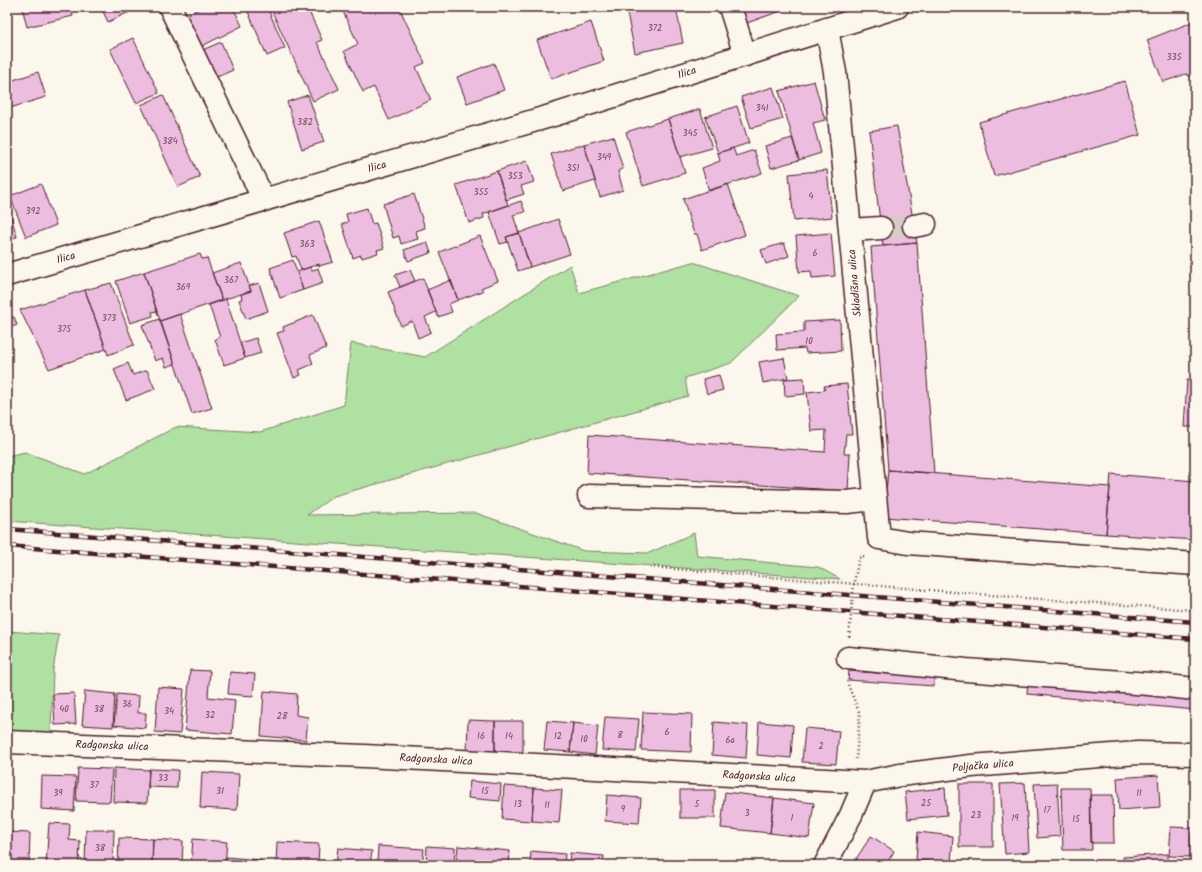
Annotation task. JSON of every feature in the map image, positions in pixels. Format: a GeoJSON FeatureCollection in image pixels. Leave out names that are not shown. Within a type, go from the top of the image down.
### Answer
{"type":"FeatureCollection","features":[{"type":"Feature","properties":{"kind":"street"},"geometry":{"type":"LineString","coordinates":[[170,7],[264,200]]}},
{"type":"Feature","properties":{"kind":"street"},"geometry":{"type":"LineString","coordinates":[[730,7],[745,55]]}},
{"type":"Feature","properties":{"kind":"street","name":"Ilica"},"geometry":{"type":"LineString","coordinates":[[7,275],[557,114],[897,7]]}},
{"type":"Feature","properties":{"kind":"street","name":"Skladišna ulica"},"geometry":{"type":"LineString","coordinates":[[827,29],[835,72],[879,538],[908,543],[1195,564]]}},
{"type":"Feature","properties":{"kind":"street"},"geometry":{"type":"LineString","coordinates":[[850,230],[881,228]]}},
{"type":"Feature","properties":{"kind":"street"},"geometry":{"type":"LineString","coordinates":[[589,496],[847,502],[875,499]]}},
{"type":"Feature","properties":{"kind":"street"},"geometry":{"type":"LineString","coordinates":[[848,658],[966,670],[1195,689]]}},
{"type":"Feature","properties":{"kind":"street","name":"Radgonska ulica"},"geometry":{"type":"LineString","coordinates":[[7,742],[364,756],[859,782]]}},
{"type":"Feature","properties":{"kind":"street","name":"Poljačka ulica"},"geometry":{"type":"LineString","coordinates":[[859,782],[971,766],[1138,754],[1195,754]]}},
{"type":"Feature","properties":{"kind":"street"},"geometry":{"type":"LineString","coordinates":[[825,865],[851,815],[859,782]]}},
{"type":"Feature","properties":{"kind":"path"},"geometry":{"type":"LineString","coordinates":[[650,567],[1026,598],[1195,610]]}},
{"type":"Feature","properties":{"kind":"path"},"geometry":{"type":"LineString","coordinates":[[859,782],[860,714]]}},
{"type":"Feature","properties":{"kind":"green space"},"geometry":{"type":"Polygon","coordinates":[[[693,262],[799,296],[731,363],[685,378],[688,396],[334,496],[307,515],[476,513],[584,551],[649,553],[694,533],[697,556],[818,567],[840,579],[7,521],[7,456],[25,452],[85,474],[176,427],[260,432],[344,405],[351,343],[425,357],[570,265],[579,293],[693,262]]]}},
{"type":"Feature","properties":{"kind":"green space"},"geometry":{"type":"Polygon","coordinates":[[[7,631],[59,635],[53,670],[51,733],[7,731],[7,631]]]}},
{"type":"Feature","properties":{"kind":"building"},"geometry":{"type":"Polygon","coordinates":[[[22,7],[71,7],[73,16],[27,27],[22,7]]]}},
{"type":"Feature","properties":{"kind":"building"},"geometry":{"type":"Polygon","coordinates":[[[101,7],[140,7],[108,22],[101,7]]]}},
{"type":"Feature","properties":{"kind":"building"},"geometry":{"type":"Polygon","coordinates":[[[203,7],[233,7],[242,26],[196,49],[180,18],[203,7]]]}},
{"type":"Feature","properties":{"kind":"building"},"geometry":{"type":"Polygon","coordinates":[[[246,7],[267,7],[285,48],[267,56],[246,7]]]}},
{"type":"Feature","properties":{"kind":"building"},"geometry":{"type":"Polygon","coordinates":[[[270,7],[307,7],[322,40],[317,42],[339,89],[313,101],[270,7]]]}},
{"type":"Feature","properties":{"kind":"building"},"geometry":{"type":"Polygon","coordinates":[[[341,7],[399,7],[425,63],[416,67],[431,100],[389,120],[374,87],[363,92],[344,51],[358,44],[341,7]]]}},
{"type":"Feature","properties":{"kind":"building"},"geometry":{"type":"Polygon","coordinates":[[[657,7],[676,7],[683,43],[635,53],[627,13],[657,7]]]}},
{"type":"Feature","properties":{"kind":"building"},"geometry":{"type":"Polygon","coordinates":[[[738,7],[792,7],[744,24],[738,7]]]}},
{"type":"Feature","properties":{"kind":"building"},"geometry":{"type":"Polygon","coordinates":[[[1195,21],[1195,79],[1186,74],[1163,82],[1147,40],[1195,21]]]}},
{"type":"Feature","properties":{"kind":"building"},"geometry":{"type":"Polygon","coordinates":[[[591,22],[604,61],[551,79],[537,40],[591,22]]]}},
{"type":"Feature","properties":{"kind":"building"},"geometry":{"type":"Polygon","coordinates":[[[133,38],[159,93],[136,103],[110,49],[133,38]]]}},
{"type":"Feature","properties":{"kind":"building"},"geometry":{"type":"Polygon","coordinates":[[[221,42],[233,70],[210,80],[198,52],[221,42]]]}},
{"type":"Feature","properties":{"kind":"building"},"geometry":{"type":"Polygon","coordinates":[[[494,63],[504,90],[467,103],[457,77],[494,63]]]}},
{"type":"Feature","properties":{"kind":"building"},"geometry":{"type":"Polygon","coordinates":[[[38,72],[46,97],[10,108],[7,99],[7,82],[38,72]]]}},
{"type":"Feature","properties":{"kind":"building"},"geometry":{"type":"Polygon","coordinates":[[[814,81],[825,120],[813,123],[821,153],[799,160],[779,91],[814,81]]]}},
{"type":"Feature","properties":{"kind":"building"},"geometry":{"type":"Polygon","coordinates":[[[1125,81],[1140,135],[994,176],[979,122],[1125,81]]]}},
{"type":"Feature","properties":{"kind":"building"},"geometry":{"type":"Polygon","coordinates":[[[773,87],[783,119],[751,128],[741,97],[773,87]]]}},
{"type":"Feature","properties":{"kind":"building"},"geometry":{"type":"Polygon","coordinates":[[[163,95],[200,177],[178,187],[141,105],[163,95]]]}},
{"type":"Feature","properties":{"kind":"building"},"geometry":{"type":"Polygon","coordinates":[[[308,95],[324,142],[302,149],[287,102],[308,95]]]}},
{"type":"Feature","properties":{"kind":"building"},"geometry":{"type":"Polygon","coordinates":[[[737,106],[749,143],[718,153],[705,117],[737,106]]]}},
{"type":"Feature","properties":{"kind":"building"},"geometry":{"type":"Polygon","coordinates":[[[700,109],[712,148],[680,157],[668,119],[700,109]]]}},
{"type":"Feature","properties":{"kind":"building"},"geometry":{"type":"Polygon","coordinates":[[[668,119],[685,173],[643,186],[626,132],[668,119]]]}},
{"type":"Feature","properties":{"kind":"building"},"geometry":{"type":"Polygon","coordinates":[[[897,126],[917,243],[883,246],[869,131],[897,126]]]}},
{"type":"Feature","properties":{"kind":"building"},"geometry":{"type":"Polygon","coordinates":[[[613,136],[623,169],[618,171],[623,190],[600,197],[584,144],[613,136]]]}},
{"type":"Feature","properties":{"kind":"building"},"geometry":{"type":"Polygon","coordinates":[[[792,138],[799,160],[771,168],[765,146],[792,138]]]}},
{"type":"Feature","properties":{"kind":"building"},"geometry":{"type":"Polygon","coordinates":[[[584,144],[595,181],[563,191],[551,154],[584,144]]]}},
{"type":"Feature","properties":{"kind":"building"},"geometry":{"type":"Polygon","coordinates":[[[733,148],[736,156],[754,150],[762,173],[709,191],[702,168],[720,161],[718,153],[733,148]]]}},
{"type":"Feature","properties":{"kind":"building"},"geometry":{"type":"Polygon","coordinates":[[[527,161],[534,182],[521,186],[524,194],[506,200],[497,171],[527,161]]]}},
{"type":"Feature","properties":{"kind":"building"},"geometry":{"type":"Polygon","coordinates":[[[827,170],[832,217],[794,221],[789,174],[827,170]]]}},
{"type":"Feature","properties":{"kind":"building"},"geometry":{"type":"Polygon","coordinates":[[[497,171],[508,205],[483,214],[484,218],[469,223],[456,185],[497,171]]]}},
{"type":"Feature","properties":{"kind":"building"},"geometry":{"type":"Polygon","coordinates":[[[41,184],[56,225],[26,237],[10,196],[41,184]]]}},
{"type":"Feature","properties":{"kind":"building"},"geometry":{"type":"Polygon","coordinates":[[[728,184],[745,235],[702,250],[697,234],[694,234],[683,199],[728,184]]]}},
{"type":"Feature","properties":{"kind":"building"},"geometry":{"type":"Polygon","coordinates":[[[414,194],[425,228],[416,231],[418,239],[401,244],[399,236],[393,238],[383,204],[414,194]]]}},
{"type":"Feature","properties":{"kind":"building"},"geometry":{"type":"Polygon","coordinates":[[[521,201],[525,212],[513,215],[519,233],[506,237],[508,242],[500,244],[489,212],[521,201]]]}},
{"type":"Feature","properties":{"kind":"building"},"geometry":{"type":"Polygon","coordinates":[[[7,206],[17,237],[7,239],[7,206]]]}},
{"type":"Feature","properties":{"kind":"building"},"geometry":{"type":"Polygon","coordinates":[[[367,208],[372,224],[376,223],[384,248],[377,250],[378,253],[362,258],[361,255],[353,258],[342,224],[348,222],[346,214],[367,208]]]}},
{"type":"Feature","properties":{"kind":"building"},"geometry":{"type":"Polygon","coordinates":[[[558,219],[570,254],[530,267],[519,233],[558,219]]]}},
{"type":"Feature","properties":{"kind":"building"},"geometry":{"type":"Polygon","coordinates":[[[319,221],[333,262],[319,266],[319,264],[301,270],[296,256],[292,257],[284,233],[319,221]]]}},
{"type":"Feature","properties":{"kind":"building"},"geometry":{"type":"Polygon","coordinates":[[[519,233],[530,267],[518,271],[506,237],[519,233]]]}},
{"type":"Feature","properties":{"kind":"building"},"geometry":{"type":"Polygon","coordinates":[[[831,233],[835,276],[812,278],[811,271],[799,272],[796,236],[831,233]]]}},
{"type":"Feature","properties":{"kind":"building"},"geometry":{"type":"Polygon","coordinates":[[[480,236],[498,281],[481,288],[483,291],[458,300],[439,252],[480,236]]]}},
{"type":"Feature","properties":{"kind":"building"},"geometry":{"type":"Polygon","coordinates":[[[427,242],[431,253],[408,261],[404,250],[427,242]]]}},
{"type":"Feature","properties":{"kind":"building"},"geometry":{"type":"Polygon","coordinates":[[[784,243],[789,256],[766,264],[761,250],[784,243]]]}},
{"type":"Feature","properties":{"kind":"building"},"geometry":{"type":"Polygon","coordinates":[[[917,243],[934,473],[888,470],[871,247],[917,243]]]}},
{"type":"Feature","properties":{"kind":"building"},"geometry":{"type":"Polygon","coordinates":[[[200,254],[202,259],[207,258],[222,300],[160,321],[144,272],[200,254]]]}},
{"type":"Feature","properties":{"kind":"building"},"geometry":{"type":"Polygon","coordinates":[[[293,260],[303,290],[280,298],[270,268],[293,260]]]}},
{"type":"Feature","properties":{"kind":"building"},"geometry":{"type":"Polygon","coordinates":[[[241,263],[251,291],[222,300],[212,273],[241,263]]]}},
{"type":"Feature","properties":{"kind":"building"},"geometry":{"type":"Polygon","coordinates":[[[310,267],[311,271],[318,268],[323,283],[303,290],[297,272],[310,267]]]}},
{"type":"Feature","properties":{"kind":"building"},"geometry":{"type":"Polygon","coordinates":[[[410,270],[415,281],[400,287],[395,275],[410,270]]]}},
{"type":"Feature","properties":{"kind":"building"},"geometry":{"type":"Polygon","coordinates":[[[144,272],[157,311],[152,312],[153,316],[130,323],[116,281],[144,272]]]}},
{"type":"Feature","properties":{"kind":"building"},"geometry":{"type":"Polygon","coordinates":[[[423,278],[436,312],[425,317],[431,332],[418,338],[412,321],[401,326],[388,292],[423,278]]]}},
{"type":"Feature","properties":{"kind":"building"},"geometry":{"type":"Polygon","coordinates":[[[451,280],[458,300],[449,304],[452,312],[438,317],[427,290],[451,280]]]}},
{"type":"Feature","properties":{"kind":"building"},"geometry":{"type":"Polygon","coordinates":[[[111,283],[134,345],[108,355],[85,290],[111,283]]]}},
{"type":"Feature","properties":{"kind":"building"},"geometry":{"type":"Polygon","coordinates":[[[259,283],[268,311],[246,319],[239,300],[242,299],[241,294],[251,291],[249,286],[259,283]]]}},
{"type":"Feature","properties":{"kind":"building"},"geometry":{"type":"Polygon","coordinates":[[[85,290],[106,349],[49,369],[20,310],[85,290]]]}},
{"type":"Feature","properties":{"kind":"building"},"geometry":{"type":"Polygon","coordinates":[[[226,299],[245,358],[224,365],[215,339],[220,337],[209,305],[226,299]]]}},
{"type":"Feature","properties":{"kind":"building"},"geometry":{"type":"Polygon","coordinates":[[[180,314],[212,408],[192,414],[160,321],[180,314]]]}},
{"type":"Feature","properties":{"kind":"building"},"geometry":{"type":"Polygon","coordinates":[[[313,315],[326,348],[310,355],[313,364],[299,370],[301,375],[294,378],[277,333],[284,331],[283,327],[313,315]]]}},
{"type":"Feature","properties":{"kind":"building"},"geometry":{"type":"Polygon","coordinates":[[[14,317],[17,325],[7,329],[7,319],[14,317]]]}},
{"type":"Feature","properties":{"kind":"building"},"geometry":{"type":"Polygon","coordinates":[[[160,319],[175,364],[166,367],[163,358],[155,361],[142,325],[160,319]]]}},
{"type":"Feature","properties":{"kind":"building"},"geometry":{"type":"Polygon","coordinates":[[[840,320],[841,351],[806,353],[805,348],[777,350],[776,334],[804,332],[804,322],[840,320]]]}},
{"type":"Feature","properties":{"kind":"building"},"geometry":{"type":"Polygon","coordinates":[[[256,338],[261,353],[245,358],[240,343],[256,338]]]}},
{"type":"Feature","properties":{"kind":"building"},"geometry":{"type":"Polygon","coordinates":[[[784,358],[788,378],[763,383],[759,362],[784,358]]]}},
{"type":"Feature","properties":{"kind":"building"},"geometry":{"type":"Polygon","coordinates":[[[128,363],[133,375],[147,370],[155,389],[126,400],[114,369],[128,363]]]}},
{"type":"Feature","properties":{"kind":"building"},"geometry":{"type":"Polygon","coordinates":[[[719,375],[723,390],[707,394],[703,379],[719,375]]]}},
{"type":"Feature","properties":{"kind":"building"},"geometry":{"type":"Polygon","coordinates":[[[804,378],[805,394],[785,396],[784,379],[804,378]]]}},
{"type":"Feature","properties":{"kind":"building"},"geometry":{"type":"Polygon","coordinates":[[[1187,380],[1195,381],[1195,427],[1184,427],[1187,380]]]}},
{"type":"Feature","properties":{"kind":"building"},"geometry":{"type":"Polygon","coordinates":[[[847,384],[852,434],[846,434],[844,454],[850,454],[848,491],[587,473],[589,435],[825,452],[826,430],[811,431],[807,392],[825,390],[824,386],[847,384]]]}},
{"type":"Feature","properties":{"kind":"building"},"geometry":{"type":"Polygon","coordinates":[[[888,470],[1110,487],[1106,534],[884,517],[888,470]]]}},
{"type":"Feature","properties":{"kind":"building"},"geometry":{"type":"Polygon","coordinates":[[[1111,474],[1195,481],[1195,540],[1106,534],[1111,474]]]}},
{"type":"Feature","properties":{"kind":"building"},"geometry":{"type":"Polygon","coordinates":[[[190,670],[210,671],[208,697],[235,700],[232,734],[185,730],[190,670]]]}},
{"type":"Feature","properties":{"kind":"building"},"geometry":{"type":"Polygon","coordinates":[[[849,671],[934,677],[934,686],[848,680],[849,671]]]}},
{"type":"Feature","properties":{"kind":"building"},"geometry":{"type":"Polygon","coordinates":[[[230,672],[255,674],[253,696],[228,694],[230,672]]]}},
{"type":"Feature","properties":{"kind":"building"},"geometry":{"type":"Polygon","coordinates":[[[1028,682],[1195,698],[1195,710],[1027,694],[1028,682]]]}},
{"type":"Feature","properties":{"kind":"building"},"geometry":{"type":"Polygon","coordinates":[[[158,687],[184,689],[180,734],[155,732],[158,687]]]}},
{"type":"Feature","properties":{"kind":"building"},"geometry":{"type":"Polygon","coordinates":[[[85,691],[115,694],[113,727],[82,725],[85,691]]]}},
{"type":"Feature","properties":{"kind":"building"},"geometry":{"type":"Polygon","coordinates":[[[264,691],[297,694],[296,715],[308,717],[306,740],[261,736],[264,691]]]}},
{"type":"Feature","properties":{"kind":"building"},"geometry":{"type":"Polygon","coordinates":[[[74,693],[76,724],[55,725],[53,694],[74,693]]]}},
{"type":"Feature","properties":{"kind":"building"},"geometry":{"type":"Polygon","coordinates":[[[117,694],[139,696],[138,713],[146,713],[145,728],[114,725],[117,694]]]}},
{"type":"Feature","properties":{"kind":"building"},"geometry":{"type":"Polygon","coordinates":[[[643,712],[692,714],[691,752],[641,750],[643,712]]]}},
{"type":"Feature","properties":{"kind":"building"},"geometry":{"type":"Polygon","coordinates":[[[605,717],[639,719],[636,752],[602,750],[605,717]]]}},
{"type":"Feature","properties":{"kind":"building"},"geometry":{"type":"Polygon","coordinates":[[[468,720],[495,721],[495,752],[467,752],[468,720]]]}},
{"type":"Feature","properties":{"kind":"building"},"geometry":{"type":"Polygon","coordinates":[[[495,721],[523,721],[523,752],[495,752],[495,721]]]}},
{"type":"Feature","properties":{"kind":"building"},"geometry":{"type":"Polygon","coordinates":[[[547,721],[573,723],[570,752],[544,750],[547,721]]]}},
{"type":"Feature","properties":{"kind":"building"},"geometry":{"type":"Polygon","coordinates":[[[714,722],[748,725],[746,758],[712,755],[714,722]]]}},
{"type":"Feature","properties":{"kind":"building"},"geometry":{"type":"Polygon","coordinates":[[[759,722],[793,725],[791,758],[757,755],[759,722]]]}},
{"type":"Feature","properties":{"kind":"building"},"geometry":{"type":"Polygon","coordinates":[[[573,723],[598,726],[595,755],[570,752],[573,723]]]}},
{"type":"Feature","properties":{"kind":"building"},"geometry":{"type":"Polygon","coordinates":[[[805,728],[839,731],[836,764],[802,762],[805,728]]]}},
{"type":"Feature","properties":{"kind":"building"},"geometry":{"type":"Polygon","coordinates":[[[78,768],[112,769],[110,802],[76,801],[78,768]]]}},
{"type":"Feature","properties":{"kind":"building"},"geometry":{"type":"Polygon","coordinates":[[[114,768],[149,770],[147,803],[113,802],[114,768]]]}},
{"type":"Feature","properties":{"kind":"building"},"geometry":{"type":"Polygon","coordinates":[[[149,769],[178,770],[177,788],[148,787],[149,769]]]}},
{"type":"Feature","properties":{"kind":"building"},"geometry":{"type":"Polygon","coordinates":[[[202,772],[239,774],[237,810],[200,808],[202,772]]]}},
{"type":"Feature","properties":{"kind":"building"},"geometry":{"type":"Polygon","coordinates":[[[1158,775],[1160,807],[1119,810],[1117,778],[1158,775]]]}},
{"type":"Feature","properties":{"kind":"building"},"geometry":{"type":"Polygon","coordinates":[[[42,776],[76,777],[74,811],[41,809],[42,776]]]}},
{"type":"Feature","properties":{"kind":"building"},"geometry":{"type":"Polygon","coordinates":[[[470,781],[501,784],[500,801],[468,798],[470,781]]]}},
{"type":"Feature","properties":{"kind":"building"},"geometry":{"type":"Polygon","coordinates":[[[1025,783],[1029,852],[1005,854],[1000,784],[1025,783]]]}},
{"type":"Feature","properties":{"kind":"building"},"geometry":{"type":"Polygon","coordinates":[[[1057,783],[1060,836],[1037,838],[1034,784],[1057,783]]]}},
{"type":"Feature","properties":{"kind":"building"},"geometry":{"type":"Polygon","coordinates":[[[959,784],[993,784],[993,847],[959,847],[959,784]]]}},
{"type":"Feature","properties":{"kind":"building"},"geometry":{"type":"Polygon","coordinates":[[[504,786],[534,788],[532,821],[502,819],[504,786]]]}},
{"type":"Feature","properties":{"kind":"building"},"geometry":{"type":"Polygon","coordinates":[[[534,788],[562,790],[559,823],[532,821],[534,788]]]}},
{"type":"Feature","properties":{"kind":"building"},"geometry":{"type":"Polygon","coordinates":[[[945,788],[947,815],[908,819],[905,792],[945,788]]]}},
{"type":"Feature","properties":{"kind":"building"},"geometry":{"type":"Polygon","coordinates":[[[1061,788],[1090,788],[1092,850],[1063,850],[1061,788]]]}},
{"type":"Feature","properties":{"kind":"building"},"geometry":{"type":"Polygon","coordinates":[[[680,790],[715,790],[715,818],[680,818],[680,790]]]}},
{"type":"Feature","properties":{"kind":"building"},"geometry":{"type":"Polygon","coordinates":[[[725,792],[774,798],[770,833],[721,828],[725,792]]]}},
{"type":"Feature","properties":{"kind":"building"},"geometry":{"type":"Polygon","coordinates":[[[607,795],[641,798],[639,823],[605,821],[607,795]]]}},
{"type":"Feature","properties":{"kind":"building"},"geometry":{"type":"Polygon","coordinates":[[[1090,795],[1113,795],[1114,843],[1091,843],[1090,795]]]}},
{"type":"Feature","properties":{"kind":"building"},"geometry":{"type":"Polygon","coordinates":[[[774,798],[814,803],[809,838],[770,833],[774,798]]]}},
{"type":"Feature","properties":{"kind":"building"},"geometry":{"type":"Polygon","coordinates":[[[49,823],[70,824],[69,840],[80,841],[79,865],[46,865],[49,823]]]}},
{"type":"Feature","properties":{"kind":"building"},"geometry":{"type":"Polygon","coordinates":[[[1171,827],[1192,828],[1190,857],[1169,856],[1171,827]]]}},
{"type":"Feature","properties":{"kind":"building"},"geometry":{"type":"Polygon","coordinates":[[[86,830],[114,830],[113,865],[85,865],[86,830]]]}},
{"type":"Feature","properties":{"kind":"building"},"geometry":{"type":"Polygon","coordinates":[[[7,832],[30,833],[29,865],[7,865],[7,832]]]}},
{"type":"Feature","properties":{"kind":"building"},"geometry":{"type":"Polygon","coordinates":[[[918,832],[953,836],[951,863],[916,860],[918,832]]]}},
{"type":"Feature","properties":{"kind":"building"},"geometry":{"type":"Polygon","coordinates":[[[1192,834],[1195,834],[1195,865],[1193,865],[1192,834]]]}},
{"type":"Feature","properties":{"kind":"building"},"geometry":{"type":"Polygon","coordinates":[[[871,836],[894,851],[886,865],[865,865],[856,859],[871,836]]]}},
{"type":"Feature","properties":{"kind":"building"},"geometry":{"type":"Polygon","coordinates":[[[119,838],[153,839],[152,865],[118,865],[119,838]]]}},
{"type":"Feature","properties":{"kind":"building"},"geometry":{"type":"Polygon","coordinates":[[[153,839],[183,841],[182,865],[152,865],[153,839]]]}},
{"type":"Feature","properties":{"kind":"building"},"geometry":{"type":"Polygon","coordinates":[[[193,839],[227,842],[225,865],[191,865],[193,839]]]}},
{"type":"Feature","properties":{"kind":"building"},"geometry":{"type":"Polygon","coordinates":[[[277,842],[319,844],[318,865],[276,865],[277,842]]]}},
{"type":"Feature","properties":{"kind":"building"},"geometry":{"type":"Polygon","coordinates":[[[378,846],[424,849],[422,865],[377,865],[378,846]]]}},
{"type":"Feature","properties":{"kind":"building"},"geometry":{"type":"Polygon","coordinates":[[[427,846],[455,848],[454,865],[426,865],[427,846]]]}},
{"type":"Feature","properties":{"kind":"building"},"geometry":{"type":"Polygon","coordinates":[[[458,846],[510,851],[509,865],[456,865],[458,846]]]}},
{"type":"Feature","properties":{"kind":"building"},"geometry":{"type":"Polygon","coordinates":[[[338,848],[372,851],[370,865],[336,865],[338,848]]]}},
{"type":"Feature","properties":{"kind":"building"},"geometry":{"type":"Polygon","coordinates":[[[531,851],[565,854],[564,865],[530,865],[531,851]]]}},
{"type":"Feature","properties":{"kind":"building"},"geometry":{"type":"Polygon","coordinates":[[[570,853],[604,856],[603,865],[569,865],[570,853]]]}},
{"type":"Feature","properties":{"kind":"building"},"geometry":{"type":"Polygon","coordinates":[[[1168,854],[1168,865],[1124,865],[1123,857],[1168,854]]]}},
{"type":"Feature","properties":{"kind":"building"},"geometry":{"type":"Polygon","coordinates":[[[226,857],[260,860],[260,865],[226,865],[226,857]]]}},
{"type":"Feature","properties":{"kind":"building"},"geometry":{"type":"Polygon","coordinates":[[[856,859],[865,865],[853,865],[856,859]]]}},
{"type":"Feature","properties":{"kind":"building"},"geometry":{"type":"Polygon","coordinates":[[[719,862],[749,864],[749,865],[719,865],[719,862]]]}},
{"type":"Feature","properties":{"kind":"building"},"geometry":{"type":"Polygon","coordinates":[[[665,863],[695,865],[665,865],[665,863]]]}},
{"type":"Feature","properties":{"kind":"tunnel"},"geometry":{"type":"LineString","coordinates":[[881,228],[914,226]]}},
{"type":"Feature","properties":{"kind":"railway"},"geometry":{"type":"LineString","coordinates":[[7,529],[1195,622]]}},
{"type":"Feature","properties":{"kind":"railway"},"geometry":{"type":"LineString","coordinates":[[7,546],[1195,639]]}}]}
